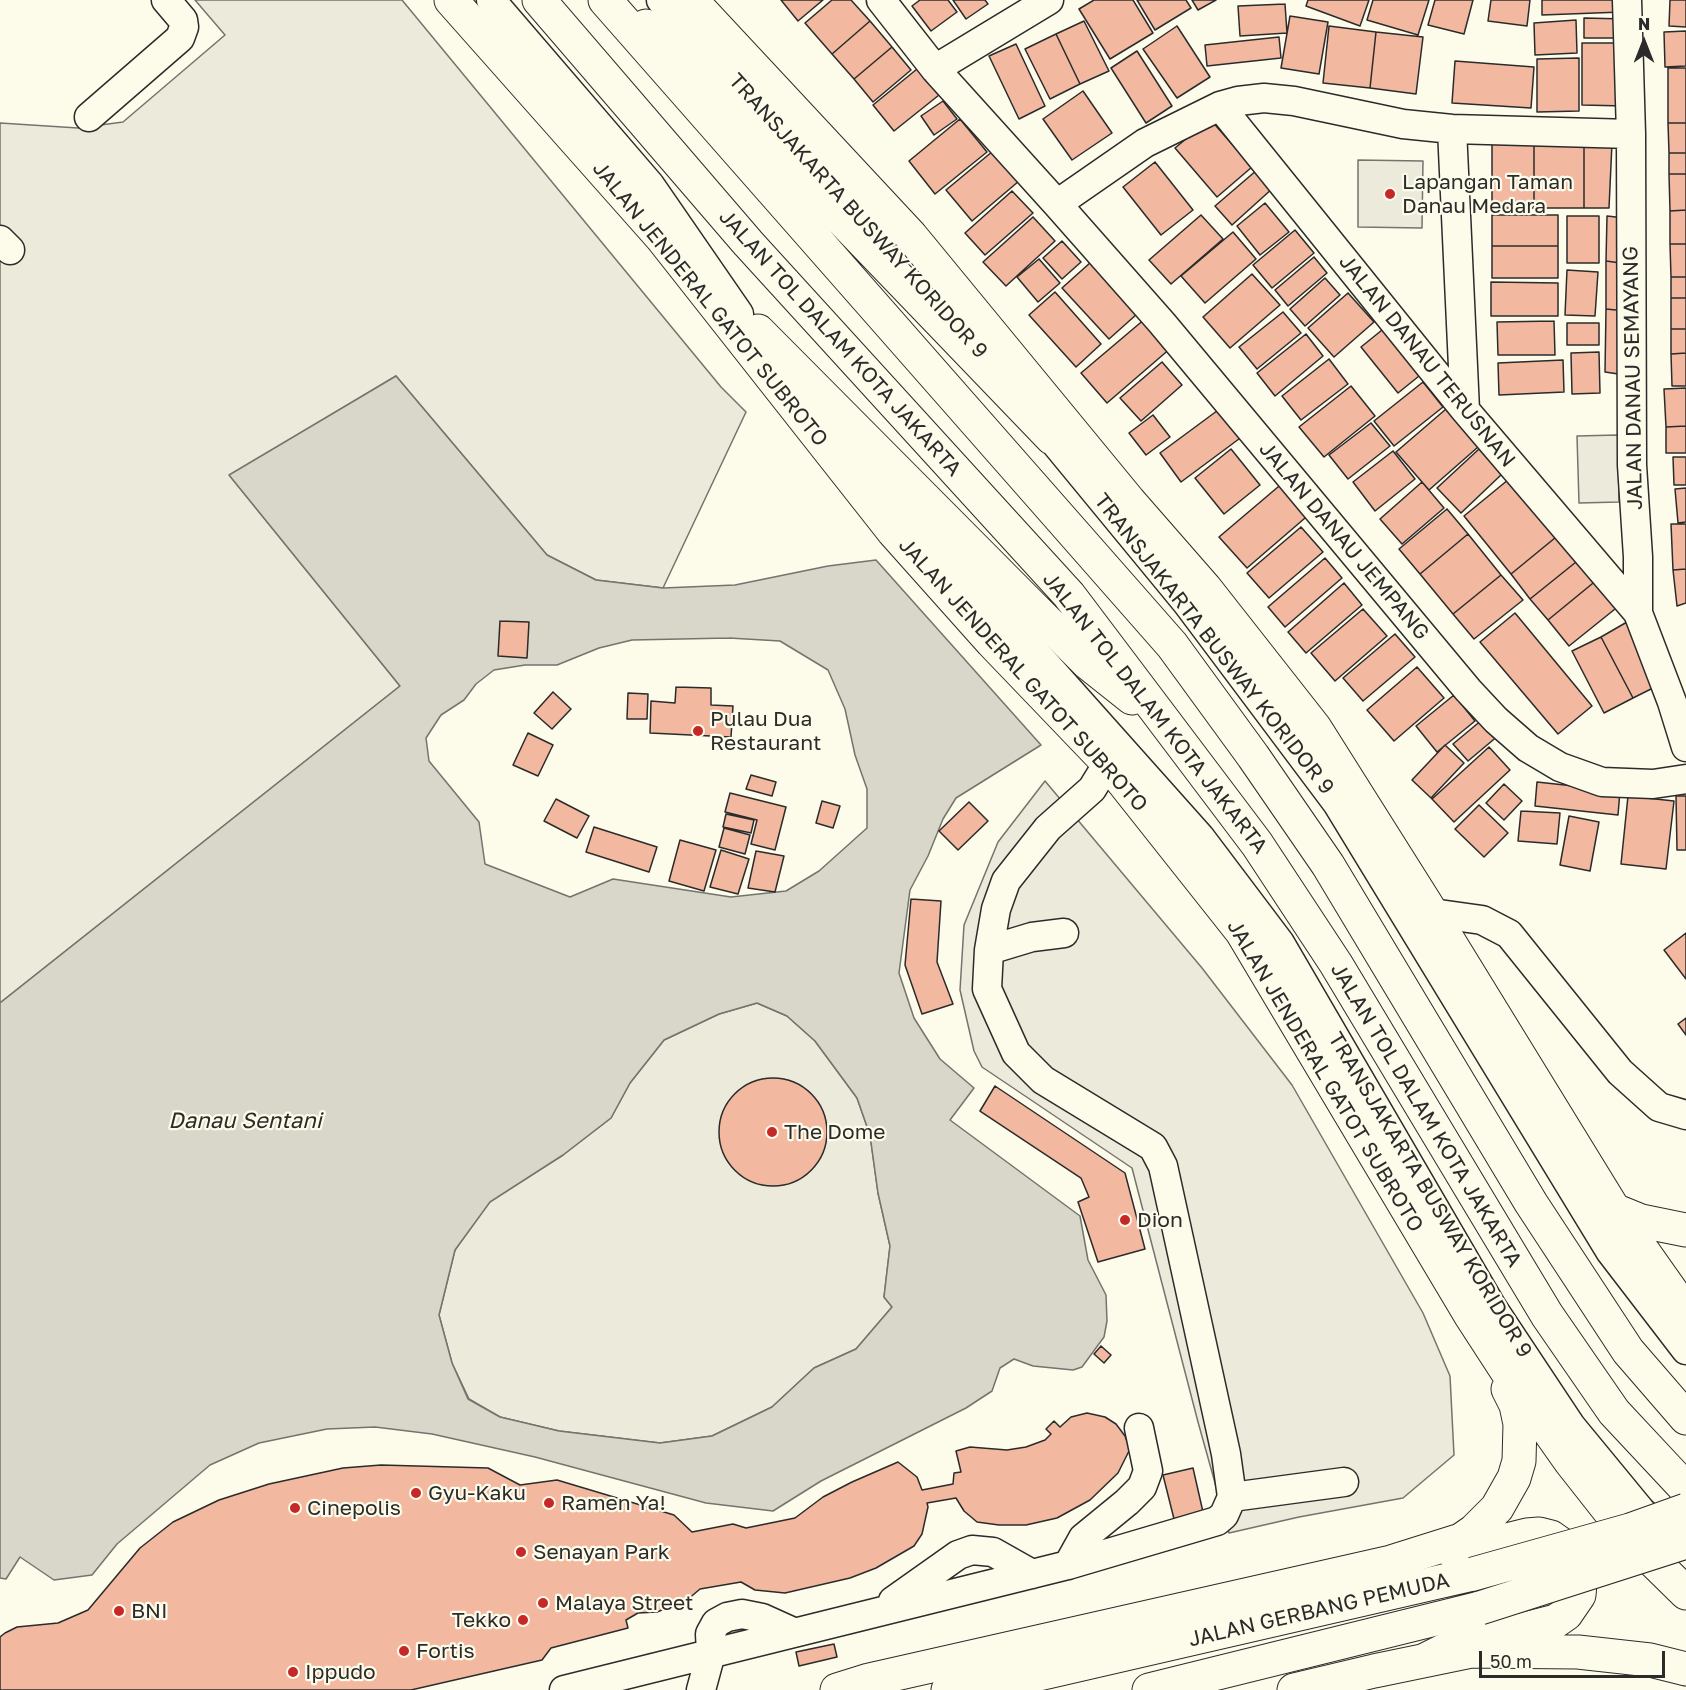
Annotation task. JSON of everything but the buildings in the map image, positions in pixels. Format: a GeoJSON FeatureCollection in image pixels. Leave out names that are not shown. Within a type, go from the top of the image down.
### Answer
{"type":"FeatureCollection","features":[{"type":"Feature","properties":{"kind":"main road","name":"JALAN JENDERAL GATOT SUBROTO"},"geometry":{"type":"LineString","coordinates":[[451,0],[662,238],[893,531],[992,642],[1108,763],[1242,932],[1471,1316],[1508,1373],[1570,1461],[1633,1541],[1686,1593]]}},
{"type":"Feature","properties":{"kind":"main road","name":"JALAN TOL DALAM KOTA JAKARTA"},"geometry":{"type":"LineString","coordinates":[[539,0],[748,243],[1068,595],[1257,844],[1336,964],[1547,1315],[1614,1412],[1686,1489]]}},
{"type":"Feature","properties":{"kind":"main road"},"geometry":{"type":"LineString","coordinates":[[605,0],[1172,645],[1253,756],[1328,865],[1531,1203],[1622,1341],[1686,1418]]}},
{"type":"Feature","properties":{"kind":"main road"},"geometry":{"type":"LineString","coordinates":[[611,0],[681,52],[1048,434],[1129,501]]}},
{"type":"Feature","properties":{"kind":"main road"},"geometry":{"type":"LineString","coordinates":[[691,0],[911,236],[1129,501],[1205,588],[1315,728],[1432,913],[1614,1210],[1686,1312]]}},
{"type":"Feature","properties":{"kind":"main road"},"geometry":{"type":"LineString","coordinates":[[662,238],[735,307],[1088,663],[1170,728]]}},
{"type":"Feature","properties":{"kind":"main road"},"geometry":{"type":"LineString","coordinates":[[1614,1210],[1641,1221],[1686,1230]]}},
{"type":"Feature","properties":{"kind":"main road"},"geometry":{"type":"LineString","coordinates":[[837,1690],[869,1680],[1391,1562],[1461,1540],[1474,1531],[1497,1508],[1514,1478],[1521,1442],[1516,1406],[1471,1316]]}},
{"type":"Feature","properties":{"kind":"main road","name":"JALAN GERBANG PEMUDA"},"geometry":{"type":"LineString","coordinates":[[948,1690],[1017,1679],[1473,1574],[1630,1530],[1686,1510]]}},
{"type":"Feature","properties":{"kind":"main road"},"geometry":{"type":"LineString","coordinates":[[1294,1690],[1375,1680],[1425,1660],[1447,1648],[1556,1621],[1566,1614],[1579,1595],[1581,1572],[1571,1551],[1551,1537],[1539,1534],[1503,1540],[1416,1563],[1391,1562]]}},
{"type":"Feature","properties":{"kind":"main road","name":"JALAN GERBANG PEMUDA"},"geometry":{"type":"LineString","coordinates":[[1149,1690],[1480,1608],[1686,1542]]}},
{"type":"Feature","properties":{"kind":"main road"},"geometry":{"type":"LineString","coordinates":[[1425,1660],[1471,1651],[1578,1652],[1650,1660],[1686,1669]]}},
{"type":"Feature","properties":{"kind":"street"},"geometry":{"type":"LineString","coordinates":[[89,117],[180,38],[184,27],[183,20],[166,0]]}},
{"type":"Feature","properties":{"kind":"street","name":"TRANSJAKARTA BUSWAY KORIDOR 9"},"geometry":{"type":"LineString","coordinates":[[491,0],[650,185],[774,359],[1214,855],[1280,943],[1492,1307],[1564,1416],[1641,1510],[1686,1556]]}},
{"type":"Feature","properties":{"kind":"street","name":"TRANSJAKARTA BUSWAY KORIDOR 9"},"geometry":{"type":"LineString","coordinates":[[661,0],[948,309],[1187,603],[1337,803],[1610,1251],[1686,1350]]}},
{"type":"Feature","properties":{"kind":"street","name":"JALAN DANAU JEMPANG"},"geometry":{"type":"LineString","coordinates":[[881,0],[935,69],[1162,323],[1468,690],[1496,720],[1528,748],[1560,767],[1602,782],[1653,784],[1686,779]]}},
{"type":"Feature","properties":{"kind":"street"},"geometry":{"type":"LineString","coordinates":[[935,69],[1049,0]]}},
{"type":"Feature","properties":{"kind":"street","name":"JALAN DANAU SEMAYANG"},"geometry":{"type":"LineString","coordinates":[[1627,0],[1632,465],[1638,557],[1638,614],[1672,702],[1686,747]]}},
{"type":"Feature","properties":{"kind":"street"},"geometry":{"type":"LineString","coordinates":[[1057,204],[1145,143],[1220,106],[1238,100],[1264,98],[1294,101],[1403,124],[1452,129],[1630,134]]}},
{"type":"Feature","properties":{"kind":"street","name":"JALAN DANAU TERUSNAN"},"geometry":{"type":"LineString","coordinates":[[1220,106],[1465,410],[1638,614]]}},
{"type":"Feature","properties":{"kind":"street"},"geometry":{"type":"LineString","coordinates":[[1452,129],[1465,410]]}},
{"type":"Feature","properties":{"kind":"street"},"geometry":{"type":"LineString","coordinates":[[564,1690],[1068,1565],[1217,1521],[1224,1515],[1232,1497],[1226,1455],[1162,1166],[1153,1147],[1043,1080],[1016,1053],[987,989],[989,950],[996,909],[1006,880],[1048,828],[1092,789],[1108,763]]}},
{"type":"Feature","properties":{"kind":"street"},"geometry":{"type":"LineString","coordinates":[[1432,913],[1482,920],[1509,934],[1620,1072],[1659,1107],[1686,1115]]}},
{"type":"Feature","properties":{"kind":"street"},"geometry":{"type":"LineString","coordinates":[[989,950],[1032,937],[1064,933]]}},
{"type":"Feature","properties":{"kind":"street"},"geometry":{"type":"LineString","coordinates":[[1068,1565],[1083,1538],[1142,1487],[1148,1471],[1139,1428]]}},
{"type":"Feature","properties":{"kind":"street"},"geometry":{"type":"LineString","coordinates":[[1232,1497],[1344,1482]]}},
{"type":"Feature","properties":{"kind":"street"},"geometry":{"type":"LineString","coordinates":[[701,1690],[711,1653]]}},
{"type":"Feature","properties":{"kind":"shaded area"},"geometry":{"type":"Polygon","coordinates":[[[195,0],[402,0],[721,387],[746,412],[663,588],[596,580],[547,555],[396,376],[230,476],[400,686],[0,1003],[0,123],[78,128],[123,122],[225,35],[195,0]]]}},
{"type":"Feature","properties":{"kind":"shaded area","name":"Lapangan Taman Danau Medara"},"geometry":{"type":"Polygon","coordinates":[[[1358,160],[1423,161],[1422,228],[1358,227],[1358,160]]]}},
{"type":"Feature","properties":{"kind":"shaded area"},"geometry":{"type":"Polygon","coordinates":[[[1618,435],[1619,502],[1579,503],[1577,436],[1618,435]]]}},
{"type":"Feature","properties":{"kind":"shaded area"},"geometry":{"type":"Polygon","coordinates":[[[1045,781],[1202,968],[1292,1085],[1423,1313],[1450,1376],[1454,1455],[1403,1498],[1299,1517],[1229,1533],[1132,1168],[982,1067],[974,1051],[960,990],[964,925],[998,842],[1045,781]]]}},
{"type":"Feature","properties":{"kind":"shaded area"},"geometry":{"type":"Polygon","coordinates":[[[757,1003],[787,1016],[815,1041],[857,1098],[870,1135],[878,1193],[890,1246],[884,1297],[892,1307],[856,1349],[814,1368],[772,1407],[712,1436],[660,1443],[559,1431],[500,1417],[469,1399],[452,1363],[439,1315],[455,1250],[490,1201],[563,1155],[611,1118],[630,1083],[664,1040],[719,1014],[757,1003]]]}},
{"type":"Feature","properties":{"kind":"water","name":"Danau Sentani"},"geometry":{"type":"Polygon","coordinates":[[[396,376],[547,555],[596,580],[663,588],[735,585],[828,566],[876,560],[1041,745],[956,798],[943,819],[928,856],[910,890],[899,973],[914,1018],[940,1059],[974,1088],[950,1120],[1080,1216],[1088,1260],[1106,1295],[1107,1321],[1104,1337],[1082,1367],[1073,1370],[1033,1366],[1014,1359],[1000,1368],[992,1391],[966,1408],[821,1481],[773,1511],[706,1503],[535,1457],[432,1434],[375,1427],[327,1429],[259,1443],[210,1465],[117,1544],[92,1575],[54,1580],[20,1557],[6,1579],[0,1578],[0,1003],[400,686],[229,475],[396,376]],[[729,638],[632,640],[599,648],[557,665],[525,665],[494,670],[476,684],[464,700],[441,715],[426,738],[429,761],[479,822],[485,864],[570,897],[613,879],[731,897],[786,891],[819,871],[867,828],[867,789],[855,755],[845,709],[828,670],[780,641],[729,638]],[[757,1003],[719,1014],[664,1040],[630,1083],[611,1118],[563,1155],[490,1202],[455,1250],[439,1315],[452,1363],[468,1399],[500,1417],[559,1431],[660,1443],[712,1436],[772,1407],[814,1368],[856,1349],[892,1307],[884,1297],[890,1246],[878,1193],[870,1135],[857,1098],[815,1041],[787,1016],[757,1003]]]}},
{"type":"Feature","properties":{"kind":"place","name":"Lapangan Taman Danau Medara"},"geometry":{"type":"Point","coordinates":[1390,194]}},
{"type":"Feature","properties":{"kind":"place","name":"Pulau Dua Restaurant"},"geometry":{"type":"Point","coordinates":[698,731]}},
{"type":"Feature","properties":{"kind":"place","name":"The Dome"},"geometry":{"type":"Point","coordinates":[772,1132]}},
{"type":"Feature","properties":{"kind":"place","name":"Dion"},"geometry":{"type":"Point","coordinates":[1125,1220]}},
{"type":"Feature","properties":{"kind":"place","name":"Gyu-Kaku"},"geometry":{"type":"Point","coordinates":[416,1493]}},
{"type":"Feature","properties":{"kind":"place","name":"Ramen Ya!"},"geometry":{"type":"Point","coordinates":[549,1503]}},
{"type":"Feature","properties":{"kind":"place","name":"Cinepolis"},"geometry":{"type":"Point","coordinates":[295,1508]}},
{"type":"Feature","properties":{"kind":"place","name":"Senayan Park"},"geometry":{"type":"Point","coordinates":[521,1552]}},
{"type":"Feature","properties":{"kind":"place","name":"Malaya Street"},"geometry":{"type":"Point","coordinates":[543,1603]}},
{"type":"Feature","properties":{"kind":"place","name":"BNI"},"geometry":{"type":"Point","coordinates":[119,1611]}},
{"type":"Feature","properties":{"kind":"place","name":"Tekko"},"geometry":{"type":"Point","coordinates":[523,1620]}},
{"type":"Feature","properties":{"kind":"place","name":"Fortis"},"geometry":{"type":"Point","coordinates":[404,1651]}},
{"type":"Feature","properties":{"kind":"place","name":"Ippudo"},"geometry":{"type":"Point","coordinates":[293,1672]}}]}
